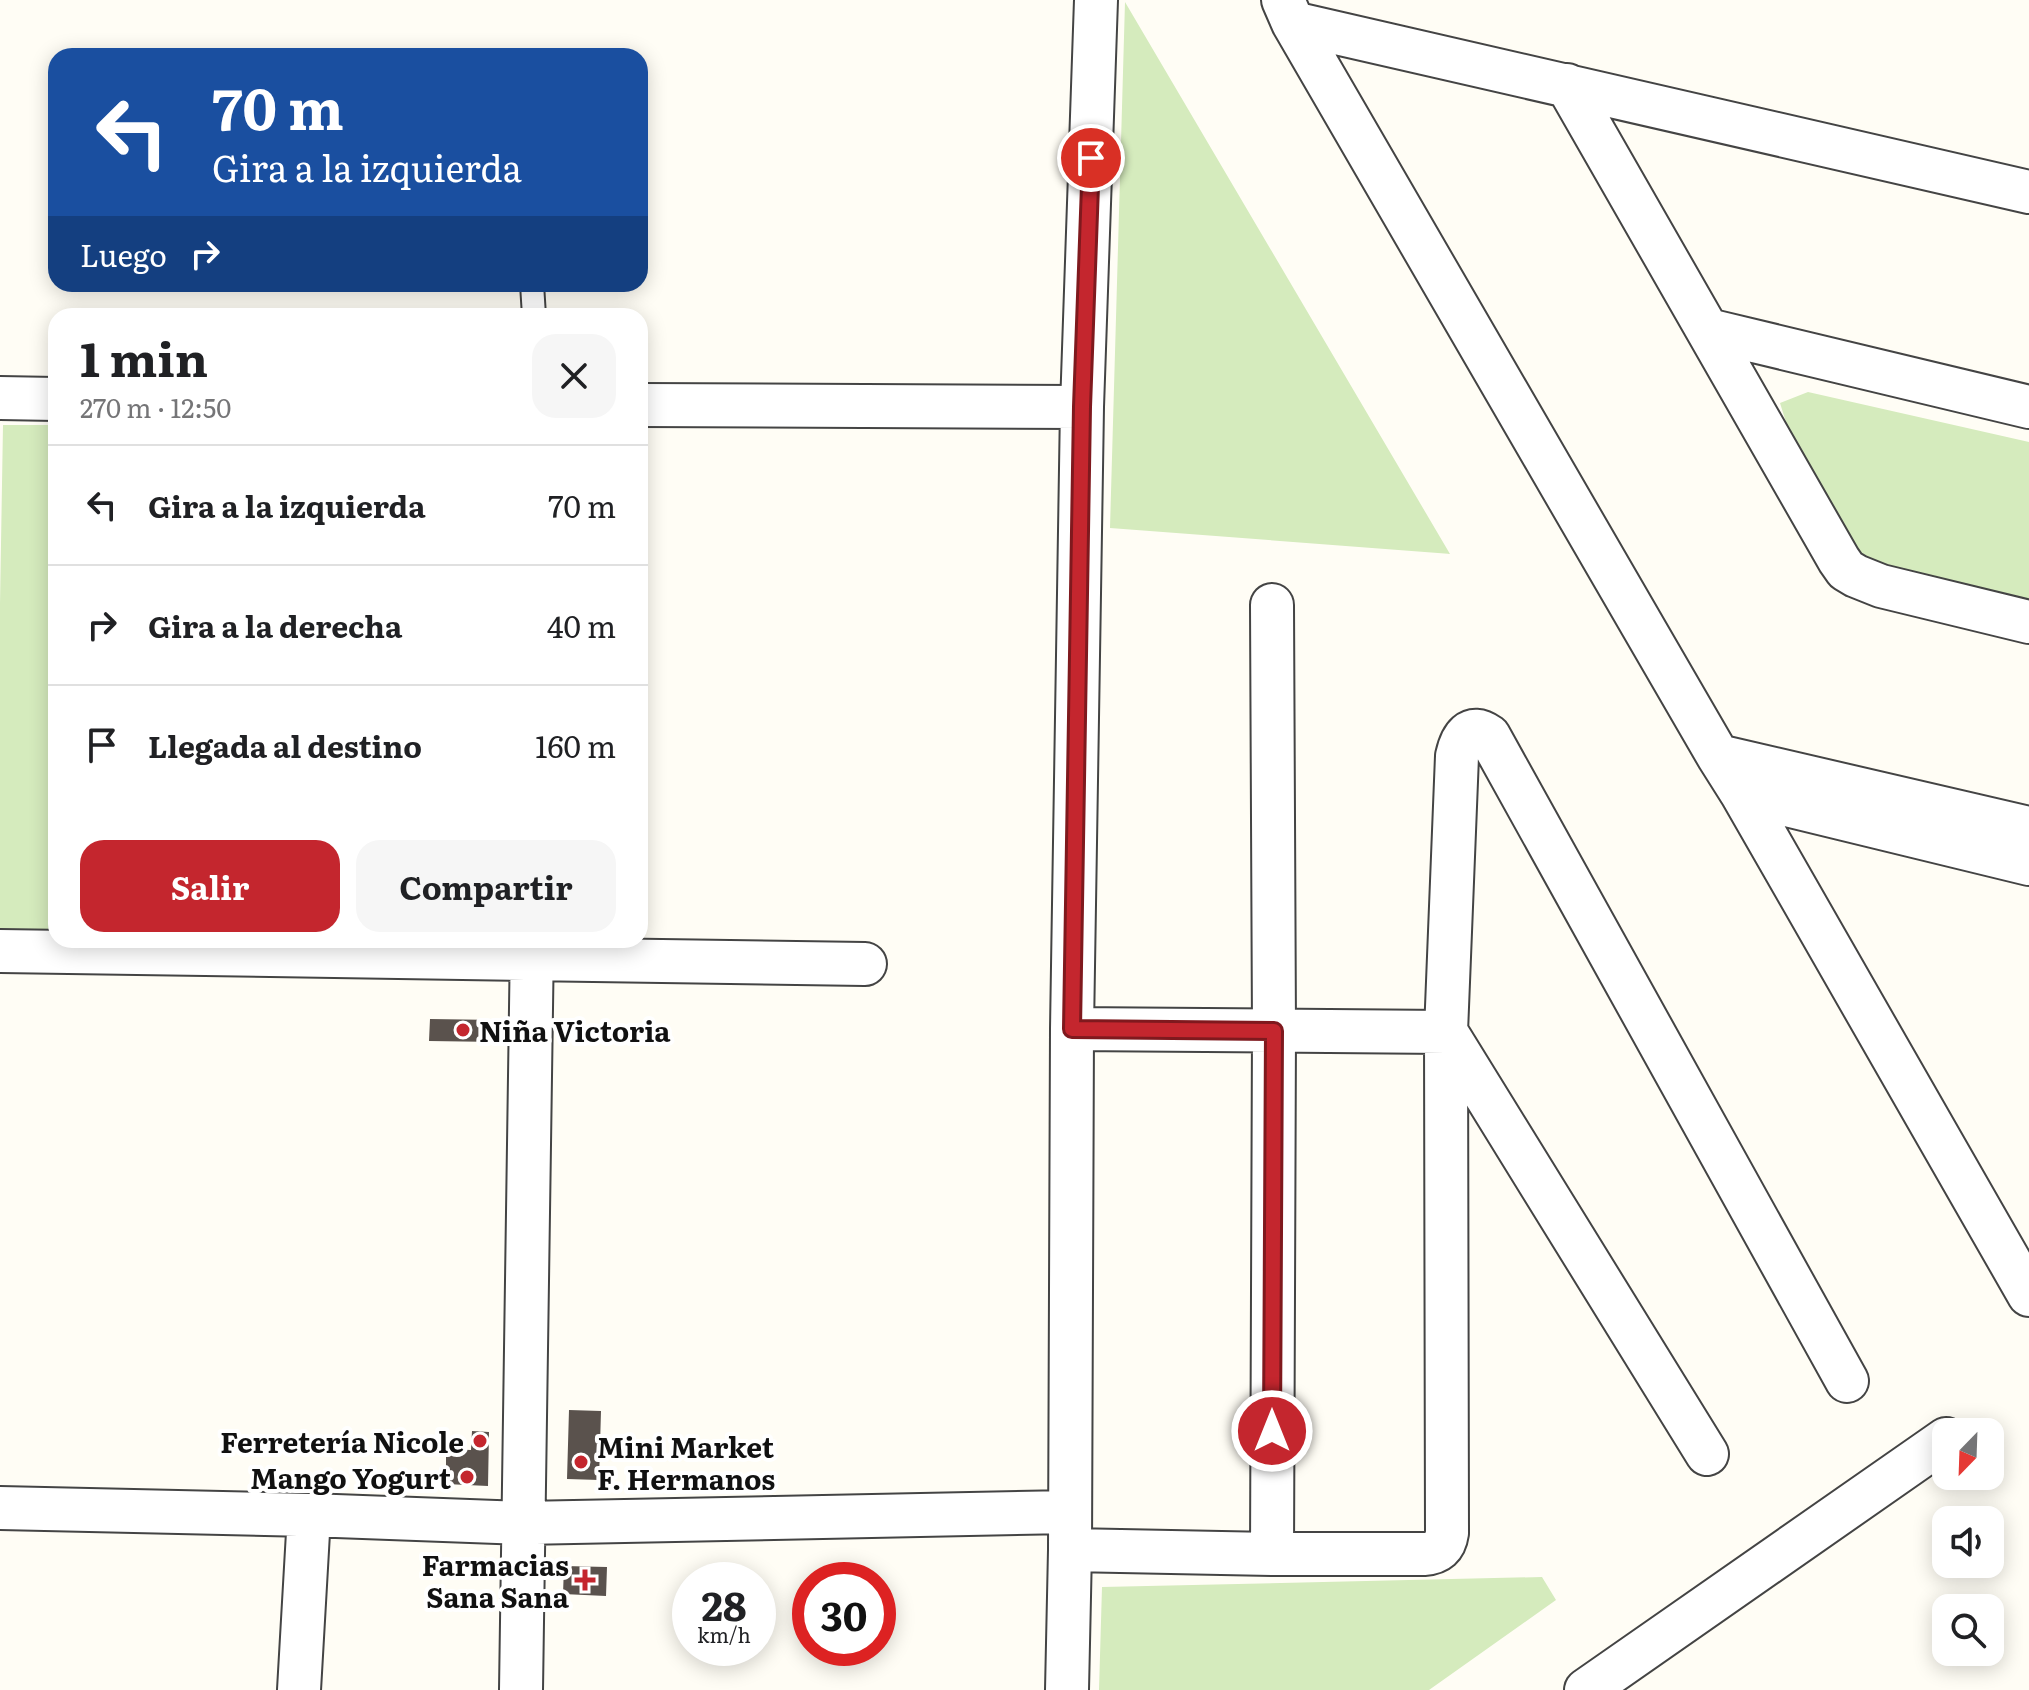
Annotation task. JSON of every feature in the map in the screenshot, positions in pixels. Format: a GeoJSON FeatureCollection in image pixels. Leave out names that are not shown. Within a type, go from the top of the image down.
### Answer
{"type":"FeatureCollection","features":[{"type":"Feature","properties":{"kind":"street"},"geometry":{"type":"LineString","coordinates":[[1067,1690],[1072,1029],[1082,407],[1096,0]]}},
{"type":"Feature","properties":{"kind":"street"},"geometry":{"type":"LineString","coordinates":[[1288,11],[1567,85],[2029,192]]}},
{"type":"Feature","properties":{"kind":"street"},"geometry":{"type":"LineString","coordinates":[[1288,11],[2029,1295]]}},
{"type":"Feature","properties":{"kind":"street"},"geometry":{"type":"LineString","coordinates":[[1567,85],[1846,570],[1881,586],[2029,622]]}},
{"type":"Feature","properties":{"kind":"street"},"geometry":{"type":"LineString","coordinates":[[1708,330],[2029,407]]}},
{"type":"Feature","properties":{"kind":"street"},"geometry":{"type":"LineString","coordinates":[[0,398],[48,399]]}},
{"type":"Feature","properties":{"kind":"street"},"geometry":{"type":"LineString","coordinates":[[648,405],[1082,407]]}},
{"type":"Feature","properties":{"kind":"street"},"geometry":{"type":"LineString","coordinates":[[1272,605],[1272,1554]]}},
{"type":"Feature","properties":{"kind":"street"},"geometry":{"type":"LineString","coordinates":[[0,1508],[523,1523],[1070,1531],[1272,1554],[1424,1554],[1441,1549],[1447,1533],[1446,1032],[1457,756],[1465,737],[1475,730],[1489,736],[1847,1381]]}},
{"type":"Feature","properties":{"kind":"street"},"geometry":{"type":"LineString","coordinates":[[1718,756],[2028,856]]}},
{"type":"Feature","properties":{"kind":"street"},"geometry":{"type":"LineString","coordinates":[[1742,794],[2028,856]]}},
{"type":"Feature","properties":{"kind":"street"},"geometry":{"type":"LineString","coordinates":[[0,951],[532,950],[865,964]]}},
{"type":"Feature","properties":{"kind":"street"},"geometry":{"type":"LineString","coordinates":[[521,1690],[532,950]]}},
{"type":"Feature","properties":{"kind":"street"},"geometry":{"type":"LineString","coordinates":[[1072,1029],[1446,1032]]}},
{"type":"Feature","properties":{"kind":"street"},"geometry":{"type":"LineString","coordinates":[[1446,1032],[1707,1454]]}},
{"type":"Feature","properties":{"kind":"street"},"geometry":{"type":"LineString","coordinates":[[1586,1690],[1932,1449]]}},
{"type":"Feature","properties":{"kind":"street"},"geometry":{"type":"LineString","coordinates":[[299,1690],[309,1515]]}},
{"type":"Feature","properties":{"kind":"green space"},"geometry":{"type":"Polygon","coordinates":[[[1125,2],[1450,554],[1110,528],[1125,2]]]}},
{"type":"Feature","properties":{"kind":"green space"},"geometry":{"type":"Polygon","coordinates":[[[1808,392],[2029,442],[2029,610],[1871,580],[1795,451],[1780,403],[1808,392]]]}},
{"type":"Feature","properties":{"kind":"green space"},"geometry":{"type":"Polygon","coordinates":[[[3,425],[48,425],[48,941],[0,944],[3,425]]]}},
{"type":"Feature","properties":{"kind":"green space"},"geometry":{"type":"Polygon","coordinates":[[[1542,1577],[1556,1600],[1429,1690],[1099,1690],[1102,1587],[1542,1577]]]}},
{"type":"Feature","properties":{"kind":"building","name":"Niña Victoria"},"geometry":{"type":"Polygon","coordinates":[[[430,1019],[497,1020],[497,1042],[429,1041],[430,1019]]]}},
{"type":"Feature","properties":{"kind":"building"},"geometry":{"type":"Polygon","coordinates":[[[569,1410],[601,1411],[599,1480],[567,1479],[569,1410]]]}},
{"type":"Feature","properties":{"kind":"building"},"geometry":{"type":"Polygon","coordinates":[[[472,1431],[489,1432],[488,1486],[446,1484],[446,1449],[471,1450],[472,1431]]]}},
{"type":"Feature","properties":{"kind":"building","name":"Farmacias Sana Sana"},"geometry":{"type":"Polygon","coordinates":[[[564,1566],[607,1567],[606,1596],[563,1594],[564,1566]]]}},
{"type":"Feature","properties":{"kind":"place","name":"Niña Victoria"},"geometry":{"type":"Point","coordinates":[463,1030]}},
{"type":"Feature","properties":{"kind":"place","name":"Ferretería Nicole"},"geometry":{"type":"Point","coordinates":[480,1441]}},
{"type":"Feature","properties":{"kind":"place","name":"Mini Market F. Hermanos"},"geometry":{"type":"Point","coordinates":[581,1462]}},
{"type":"Feature","properties":{"kind":"place","name":"Mango Yogurt"},"geometry":{"type":"Point","coordinates":[467,1477]}},
{"type":"Feature","properties":{"kind":"place","name":"Farmacias Sana Sana"},"geometry":{"type":"Point","coordinates":[585,1580]}},
{"type":"Feature","properties":{"kind":"route"},"geometry":{"type":"LineString","coordinates":[[1091,158],[1082,407],[1072,1029],[1274,1031],[1272,1431]]}}]}
